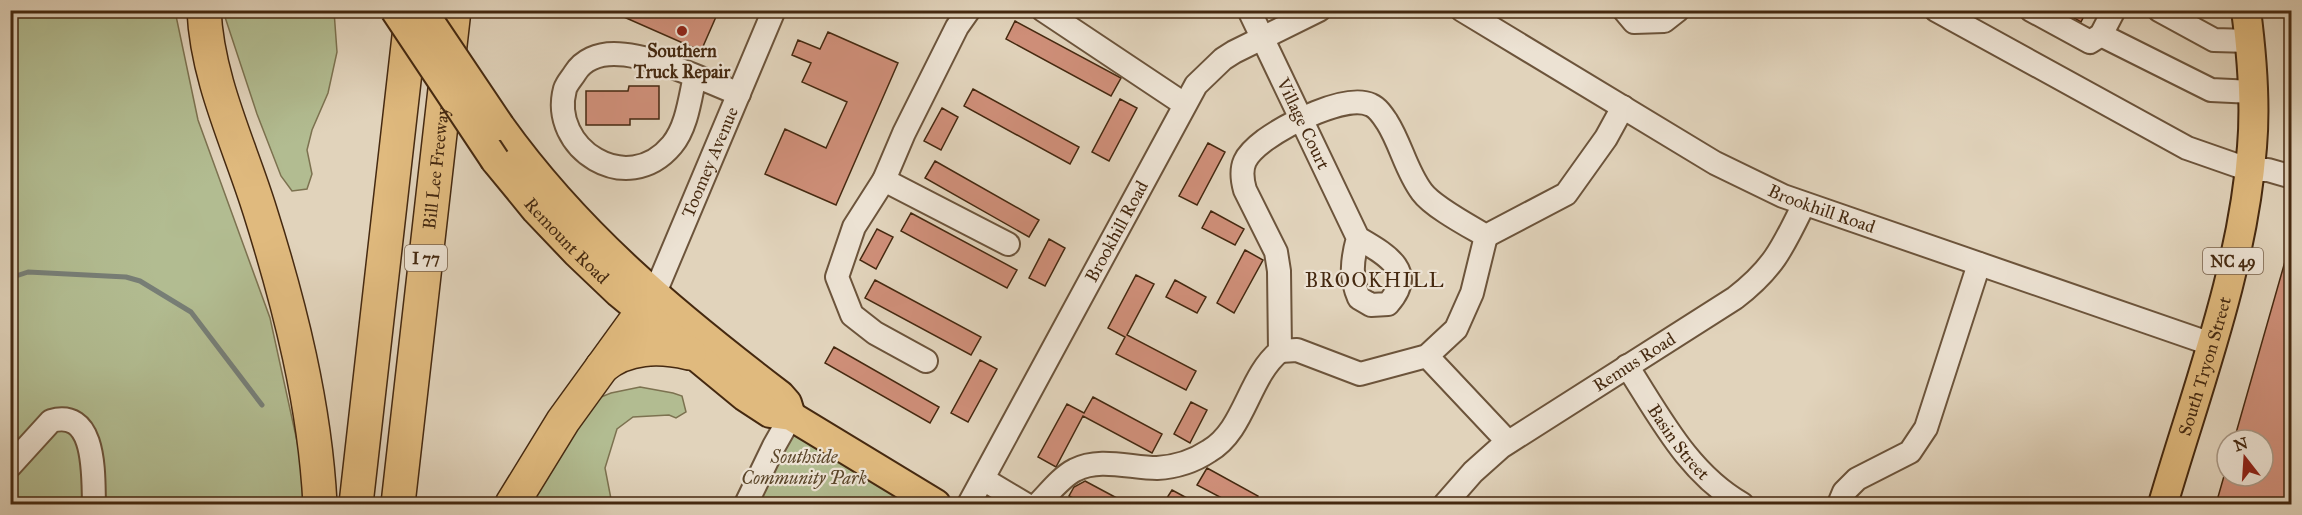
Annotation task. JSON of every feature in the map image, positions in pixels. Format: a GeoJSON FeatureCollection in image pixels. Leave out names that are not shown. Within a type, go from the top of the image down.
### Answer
{"type":"FeatureCollection","features":[{"type":"Feature","properties":{"kind":"highway"},"geometry":{"type":"LineString","coordinates":[[204,10],[209,48],[217,80],[260,209],[286,297],[314,435],[320,504]]}},
{"type":"Feature","properties":{"kind":"highway","name":"I 77"},"geometry":{"type":"LineString","coordinates":[[356,504],[412,10]]}},
{"type":"Feature","properties":{"kind":"highway","name":"Bill Lee Freeway"},"geometry":{"type":"LineString","coordinates":[[398,504],[454,10]]}},
{"type":"Feature","properties":{"kind":"highway"},"geometry":{"type":"LineString","coordinates":[[512,504],[563,421],[648,303]]}},
{"type":"Feature","properties":{"kind":"highway"},"geometry":{"type":"LineString","coordinates":[[600,368],[616,358],[638,350],[664,348],[689,352]]}},
{"type":"Feature","properties":{"kind":"main road","name":"Remount Road"},"geometry":{"type":"LineString","coordinates":[[395,10],[495,160],[536,210],[577,254],[780,395],[787,403],[791,416]]}},
{"type":"Feature","properties":{"kind":"main road","name":"Remount Road"},"geometry":{"type":"LineString","coordinates":[[422,10],[500,126],[555,196],[618,262],[648,303],[689,352],[766,411],[779,416],[791,416],[936,504]]}},
{"type":"Feature","properties":{"kind":"main road","name":"South Tryon Street"},"geometry":{"type":"LineString","coordinates":[[2163,504],[2211,344],[2239,237],[2253,138],[2253,92],[2246,10]]}},
{"type":"Feature","properties":{"kind":"street","name":"Toomey Avenue"},"geometry":{"type":"LineString","coordinates":[[648,303],[774,10]]}},
{"type":"Feature","properties":{"kind":"street"},"geometry":{"type":"LineString","coordinates":[[926,361],[875,333],[852,315],[837,276],[855,226],[884,180],[904,133],[957,27],[969,10]]}},
{"type":"Feature","properties":{"kind":"street"},"geometry":{"type":"LineString","coordinates":[[1043,10],[1184,104]]}},
{"type":"Feature","properties":{"kind":"street","name":"Village Court"},"geometry":{"type":"LineString","coordinates":[[1249,10],[1358,238]]}},
{"type":"Feature","properties":{"kind":"street","name":"Brookhill Road"},"geometry":{"type":"LineString","coordinates":[[969,504],[1196,85],[1223,59],[1262,37],[1319,10]]}},
{"type":"Feature","properties":{"kind":"street","name":"Brookhill Road"},"geometry":{"type":"LineString","coordinates":[[1462,10],[1715,163],[1760,186],[1804,204],[2211,344]]}},
{"type":"Feature","properties":{"kind":"street"},"geometry":{"type":"LineString","coordinates":[[1624,10],[1635,22],[1664,21],[1678,10]]}},
{"type":"Feature","properties":{"kind":"street"},"geometry":{"type":"LineString","coordinates":[[1936,10],[2187,148],[2250,170],[2268,170],[2292,177]]}},
{"type":"Feature","properties":{"kind":"street"},"geometry":{"type":"LineString","coordinates":[[2031,10],[2090,42],[2101,35],[2114,10]]}},
{"type":"Feature","properties":{"kind":"street"},"geometry":{"type":"LineString","coordinates":[[2159,10],[2214,40],[2250,41]]}},
{"type":"Feature","properties":{"kind":"street"},"geometry":{"type":"LineString","coordinates":[[2101,35],[2211,90],[2253,92]]}},
{"type":"Feature","properties":{"kind":"street"},"geometry":{"type":"LineString","coordinates":[[695,76],[685,119],[673,144],[651,163],[632,169],[611,167],[586,154],[570,133],[563,108],[565,87],[578,68],[593,57],[615,54],[649,60],[695,76],[739,94]]}},
{"type":"Feature","properties":{"kind":"street"},"geometry":{"type":"LineString","coordinates":[[1280,351],[1279,271],[1276,252],[1245,190],[1242,170],[1243,162],[1249,154],[1266,139],[1301,119],[1341,105],[1358,102],[1371,105],[1379,111],[1388,124],[1423,194],[1486,236]]}},
{"type":"Feature","properties":{"kind":"street"},"geometry":{"type":"LineString","coordinates":[[1038,504],[1074,470],[1087,465],[1157,468],[1178,465],[1208,452],[1220,444],[1230,430],[1265,367],[1280,351],[1297,350],[1360,374],[1427,356],[1456,329],[1472,293],[1486,236],[1566,194],[1606,138],[1623,107]]}},
{"type":"Feature","properties":{"kind":"street"},"geometry":{"type":"LineString","coordinates":[[884,180],[1008,244]]}},
{"type":"Feature","properties":{"kind":"street","name":"Remus Road"},"geometry":{"type":"LineString","coordinates":[[1445,504],[1473,472],[1508,442],[1735,298],[1756,282],[1781,251],[1804,204]]}},
{"type":"Feature","properties":{"kind":"street"},"geometry":{"type":"LineString","coordinates":[[1839,504],[1844,492],[1857,479],[1910,452],[1926,428],[1979,264]]}},
{"type":"Feature","properties":{"kind":"street"},"geometry":{"type":"LineString","coordinates":[[1427,356],[1508,442]]}},
{"type":"Feature","properties":{"kind":"street","name":"Basin Street"},"geometry":{"type":"LineString","coordinates":[[1627,366],[1691,462],[1713,484],[1742,504]]}},
{"type":"Feature","properties":{"kind":"street"},"geometry":{"type":"LineString","coordinates":[[746,504],[791,416]]}},
{"type":"Feature","properties":{"kind":"street"},"geometry":{"type":"LineString","coordinates":[[10,466],[51,421],[59,419],[73,422],[83,431],[89,445],[93,466],[94,504]]}},
{"type":"Feature","properties":{"kind":"street"},"geometry":{"type":"LineString","coordinates":[[983,479],[1025,504]]}},
{"type":"Feature","properties":{"kind":"green space"},"geometry":{"type":"Polygon","coordinates":[[[10,11],[175,11],[198,120],[270,318],[304,473],[303,504],[11,504],[10,11]]]}},
{"type":"Feature","properties":{"kind":"green space"},"geometry":{"type":"Polygon","coordinates":[[[223,11],[334,11],[337,52],[328,93],[312,130],[307,150],[312,174],[307,189],[292,191],[281,176],[257,114],[223,11]]]}},
{"type":"Feature","properties":{"kind":"green space"},"geometry":{"type":"Polygon","coordinates":[[[640,387],[682,396],[686,412],[676,418],[669,415],[633,417],[617,429],[605,468],[612,504],[527,504],[591,401],[611,393],[640,387]]]}},
{"type":"Feature","properties":{"kind":"green space","name":"Southside Community Park"},"geometry":{"type":"Polygon","coordinates":[[[791,416],[936,504],[746,504],[791,416]]]}},
{"type":"Feature","properties":{"kind":"building","name":"Southern Truck Repair"},"geometry":{"type":"Polygon","coordinates":[[[608,10],[719,10],[701,51],[608,10]]]}},
{"type":"Feature","properties":{"kind":"building"},"geometry":{"type":"Polygon","coordinates":[[[2060,10],[2087,10],[2081,22],[2060,10]]]}},
{"type":"Feature","properties":{"kind":"building"},"geometry":{"type":"Polygon","coordinates":[[[1015,21],[1121,78],[1111,96],[1006,39],[1015,21]]]}},
{"type":"Feature","properties":{"kind":"building"},"geometry":{"type":"Polygon","coordinates":[[[828,32],[898,63],[836,205],[765,174],[785,129],[826,148],[847,102],[802,82],[811,63],[792,55],[798,40],[820,49],[828,32]]]}},
{"type":"Feature","properties":{"kind":"building"},"geometry":{"type":"Polygon","coordinates":[[[629,86],[659,86],[659,119],[630,119],[630,125],[586,125],[586,91],[628,91],[629,86]]]}},
{"type":"Feature","properties":{"kind":"building"},"geometry":{"type":"Polygon","coordinates":[[[973,89],[1079,147],[1070,164],[964,106],[973,89]]]}},
{"type":"Feature","properties":{"kind":"building"},"geometry":{"type":"Polygon","coordinates":[[[1120,99],[1137,108],[1109,161],[1092,152],[1120,99]]]}},
{"type":"Feature","properties":{"kind":"building"},"geometry":{"type":"Polygon","coordinates":[[[942,108],[958,117],[941,150],[924,141],[942,108]]]}},
{"type":"Feature","properties":{"kind":"building"},"geometry":{"type":"Polygon","coordinates":[[[1208,143],[1225,152],[1197,205],[1179,196],[1208,143]]]}},
{"type":"Feature","properties":{"kind":"building"},"geometry":{"type":"Polygon","coordinates":[[[935,161],[1039,220],[1029,237],[925,178],[935,161]]]}},
{"type":"Feature","properties":{"kind":"building"},"geometry":{"type":"Polygon","coordinates":[[[1211,211],[1244,229],[1235,245],[1202,228],[1211,211]]]}},
{"type":"Feature","properties":{"kind":"building"},"geometry":{"type":"Polygon","coordinates":[[[911,213],[1017,270],[1007,288],[901,231],[911,213]]]}},
{"type":"Feature","properties":{"kind":"building"},"geometry":{"type":"Polygon","coordinates":[[[877,229],[893,237],[876,269],[860,260],[877,229]]]}},
{"type":"Feature","properties":{"kind":"building"},"geometry":{"type":"Polygon","coordinates":[[[1049,239],[1065,248],[1045,286],[1029,278],[1049,239]]]}},
{"type":"Feature","properties":{"kind":"building"},"geometry":{"type":"Polygon","coordinates":[[[1245,250],[1263,260],[1234,313],[1217,303],[1245,250]]]}},
{"type":"Feature","properties":{"kind":"building"},"geometry":{"type":"Polygon","coordinates":[[[2288,251],[2292,251],[2292,504],[2216,504],[2221,488],[2275,488],[2275,428],[2237,428],[2288,251]]]}},
{"type":"Feature","properties":{"kind":"building"},"geometry":{"type":"Polygon","coordinates":[[[1136,275],[1154,284],[1127,335],[1196,371],[1186,390],[1116,354],[1125,337],[1108,328],[1136,275]]]}},
{"type":"Feature","properties":{"kind":"building"},"geometry":{"type":"Polygon","coordinates":[[[875,280],[981,337],[971,355],[865,298],[875,280]]]}},
{"type":"Feature","properties":{"kind":"building"},"geometry":{"type":"Polygon","coordinates":[[[1175,280],[1206,297],[1197,313],[1166,297],[1175,280]]]}},
{"type":"Feature","properties":{"kind":"building"},"geometry":{"type":"Polygon","coordinates":[[[834,347],[939,407],[930,423],[825,363],[834,347]]]}},
{"type":"Feature","properties":{"kind":"building"},"geometry":{"type":"Polygon","coordinates":[[[980,360],[997,369],[968,422],[951,413],[980,360]]]}},
{"type":"Feature","properties":{"kind":"building"},"geometry":{"type":"Polygon","coordinates":[[[1093,397],[1162,434],[1152,453],[1083,416],[1056,467],[1038,457],[1067,404],[1084,413],[1093,397]]]}},
{"type":"Feature","properties":{"kind":"building"},"geometry":{"type":"Polygon","coordinates":[[[1191,402],[1207,410],[1190,443],[1174,434],[1191,402]]]}},
{"type":"Feature","properties":{"kind":"building"},"geometry":{"type":"Polygon","coordinates":[[[1207,468],[1258,496],[1254,504],[1233,504],[1197,485],[1207,468]]]}},
{"type":"Feature","properties":{"kind":"building"},"geometry":{"type":"Polygon","coordinates":[[[1085,481],[1128,504],[1085,504],[1069,496],[1074,487],[1085,481]]]}},
{"type":"Feature","properties":{"kind":"building"},"geometry":{"type":"Polygon","coordinates":[[[1172,490],[1198,504],[1163,504],[1172,490]]]}},
{"type":"Feature","properties":{"kind":"waterway"},"geometry":{"type":"LineString","coordinates":[[10,278],[28,272],[126,277],[140,281],[191,312],[262,405]]}},
{"type":"Feature","properties":{"kind":"place","name":"Southern Truck Repair"},"geometry":{"type":"Point","coordinates":[682,31]}},
{"type":"Feature","properties":{"kind":"district","name":"BROOKHILL"},"geometry":{"type":"Point","coordinates":[1375,280]}}]}
